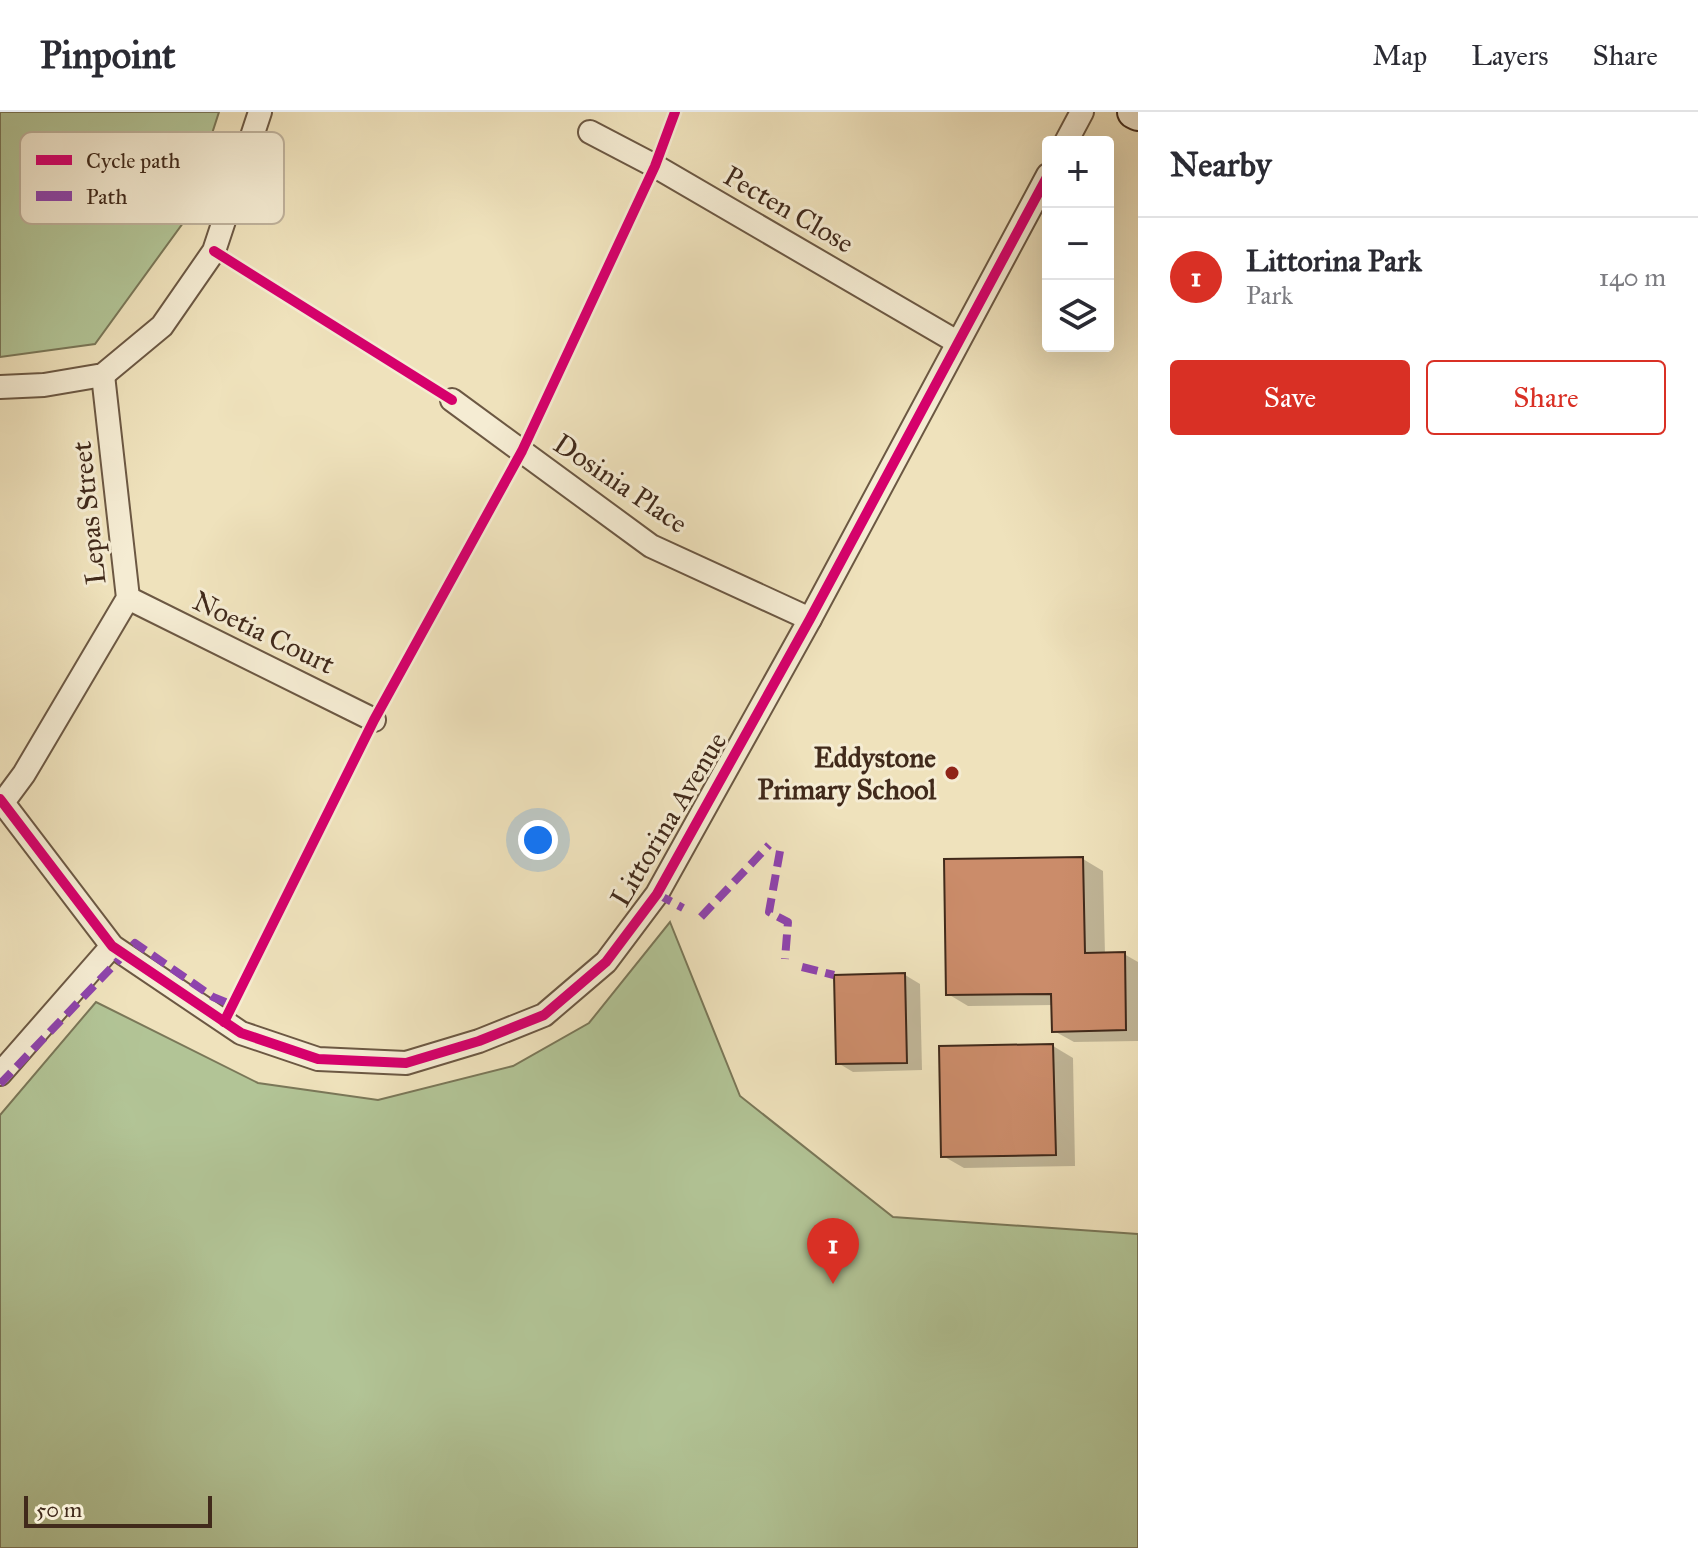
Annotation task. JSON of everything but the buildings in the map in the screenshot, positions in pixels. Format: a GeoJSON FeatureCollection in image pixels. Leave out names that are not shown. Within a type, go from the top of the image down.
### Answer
{"type":"FeatureCollection","features":[{"type":"Feature","properties":{"kind":"street"},"geometry":{"type":"LineString","coordinates":[[253,132],[260,112]]}},
{"type":"Feature","properties":{"kind":"street"},"geometry":{"type":"LineString","coordinates":[[1069,136],[1082,112]]}},
{"type":"Feature","properties":{"kind":"street","name":"Pecten Close"},"geometry":{"type":"LineString","coordinates":[[590,132],[655,166],[957,342]]}},
{"type":"Feature","properties":{"kind":"street","name":"Littorina Avenue"},"geometry":{"type":"LineString","coordinates":[[2,800],[112,946],[241,1033],[318,1059],[406,1063],[479,1041],[544,1015],[606,962],[657,894],[810,619],[1042,186]]}},
{"type":"Feature","properties":{"kind":"street"},"geometry":{"type":"LineString","coordinates":[[0,387],[44,385],[103,375],[162,326],[214,251],[223,224]]}},
{"type":"Feature","properties":{"kind":"street","name":"Lepas Street"},"geometry":{"type":"LineString","coordinates":[[2,800],[24,774],[128,598],[103,375]]}},
{"type":"Feature","properties":{"kind":"street","name":"Dosinia Place"},"geometry":{"type":"LineString","coordinates":[[452,400],[651,546],[810,619]]}},
{"type":"Feature","properties":{"kind":"street","name":"Noetia Court"},"geometry":{"type":"LineString","coordinates":[[128,598],[374,720]]}},
{"type":"Feature","properties":{"kind":"street"},"geometry":{"type":"LineString","coordinates":[[0,1074],[112,946]]}},
{"type":"Feature","properties":{"kind":"green space"},"geometry":{"type":"Polygon","coordinates":[[[0,112],[219,112],[213,132],[20,132],[20,224],[182,224],[95,344],[0,357],[0,112]]]}},
{"type":"Feature","properties":{"kind":"green space"},"geometry":{"type":"Polygon","coordinates":[[[670,922],[740,1096],[893,1217],[1138,1234],[1138,1548],[0,1548],[0,1115],[96,1002],[258,1083],[378,1100],[513,1066],[589,1023],[670,922]]]}},
{"type":"Feature","properties":{"kind":"marked path"},"geometry":{"type":"LineString","coordinates":[[701,917],[769,845]]}},
{"type":"Feature","properties":{"kind":"marked path"},"geometry":{"type":"LineString","coordinates":[[780,851],[769,912],[788,922],[785,959]]}},
{"type":"Feature","properties":{"kind":"marked path"},"geometry":{"type":"LineString","coordinates":[[657,894],[683,908]]}},
{"type":"Feature","properties":{"kind":"marked path"},"geometry":{"type":"LineString","coordinates":[[0,1084],[135,943],[213,997],[233,1005]]}},
{"type":"Feature","properties":{"kind":"marked path"},"geometry":{"type":"LineString","coordinates":[[802,967],[834,975]]}},
{"type":"Feature","properties":{"kind":"cycle path"},"geometry":{"type":"LineString","coordinates":[[224,1022],[374,720],[522,451],[655,166],[675,112]]}},
{"type":"Feature","properties":{"kind":"cycle path"},"geometry":{"type":"LineString","coordinates":[[0,799],[112,946],[241,1033],[318,1059],[406,1063],[479,1041],[544,1015],[606,962],[657,894],[810,619],[1042,186]]}},
{"type":"Feature","properties":{"kind":"cycle path"},"geometry":{"type":"LineString","coordinates":[[214,251],[452,400]]}},
{"type":"Feature","properties":{"kind":"place","name":"Eddystone Primary School"},"geometry":{"type":"Point","coordinates":[952,773]}},
{"type":"Feature","properties":{"kind":"place","name":"Littorina Park"},"geometry":{"type":"Point","coordinates":[833,1284]}}]}
